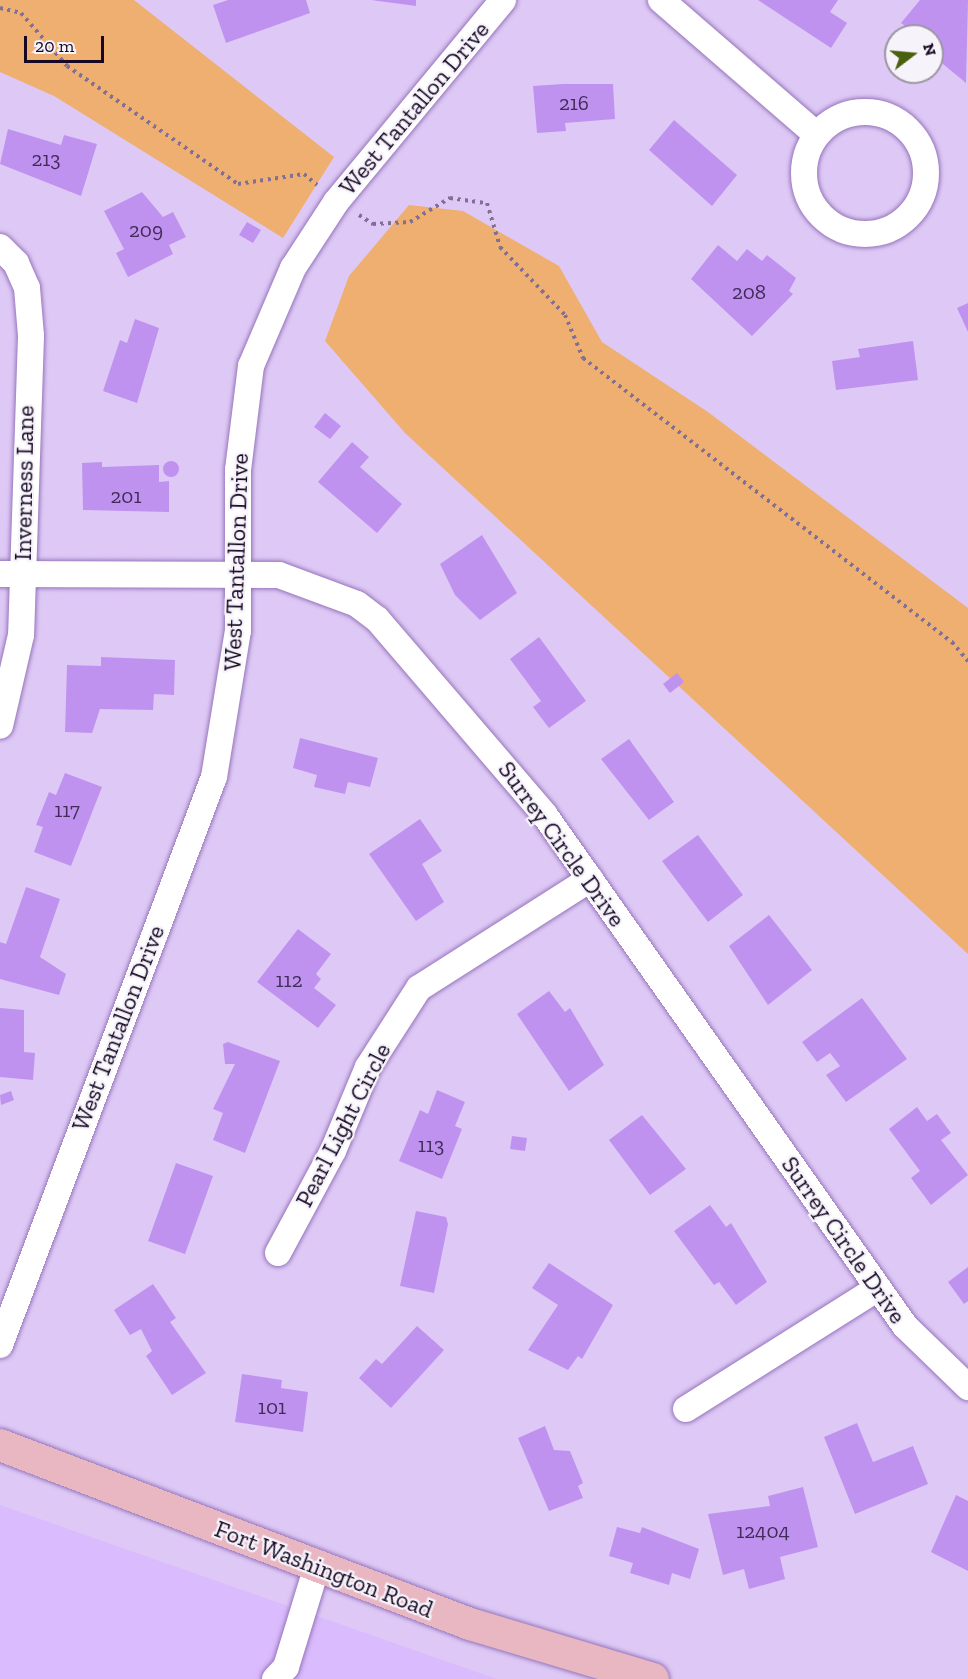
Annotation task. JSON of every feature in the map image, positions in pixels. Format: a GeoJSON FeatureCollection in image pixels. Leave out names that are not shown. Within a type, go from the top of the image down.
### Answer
{"type":"FeatureCollection","features":[{"type":"Feature","properties":{"kind":"main road","name":"Fort Washington Road"},"geometry":{"type":"LineString","coordinates":[[0,1445],[470,1624],[652,1679]]}},
{"type":"Feature","properties":{"kind":"street","name":"West Tantallon Drive"},"geometry":{"type":"LineString","coordinates":[[0,1345],[214,777],[230,698],[240,573],[238,470],[251,366],[293,268],[336,201],[503,0]]}},
{"type":"Feature","properties":{"kind":"street"},"geometry":{"type":"LineString","coordinates":[[661,0],[817,135]]}},
{"type":"Feature","properties":{"kind":"street"},"geometry":{"type":"LineString","coordinates":[[851,114],[890,118],[919,146],[925,165],[917,204],[887,230],[867,234],[831,224],[808,198],[804,180],[817,135],[851,114]]}},
{"type":"Feature","properties":{"kind":"street","name":"Inverness Lane"},"geometry":{"type":"LineString","coordinates":[[0,247],[16,263],[31,306],[11,575],[21,635],[0,726]]}},
{"type":"Feature","properties":{"kind":"street","name":"Surrey Circle Drive"},"geometry":{"type":"LineString","coordinates":[[11,575],[240,573],[279,575],[357,604],[377,619],[469,721],[590,879],[905,1326],[968,1387]]}},
{"type":"Feature","properties":{"kind":"street","name":"Pearl Light Circle"},"geometry":{"type":"LineString","coordinates":[[278,1253],[333,1151],[368,1067],[419,988],[590,879]]}},
{"type":"Feature","properties":{"kind":"street"},"geometry":{"type":"LineString","coordinates":[[686,1409],[878,1288]]}},
{"type":"Feature","properties":{"kind":"street"},"geometry":{"type":"LineString","coordinates":[[275,1679],[286,1667],[318,1566]]}},
{"type":"Feature","properties":{"kind":"path"},"geometry":{"type":"LineString","coordinates":[[0,8],[21,13],[67,66],[238,184],[304,174],[336,201],[373,224],[410,222],[450,198],[487,203],[500,247],[565,315],[583,358],[933,627],[968,661]]}},
{"type":"Feature","properties":{"kind":"shaded area"},"geometry":{"type":"Polygon","coordinates":[[[0,0],[134,0],[334,157],[283,238],[54,96],[0,72],[0,0]]]}},
{"type":"Feature","properties":{"kind":"shaded area"},"geometry":{"type":"Polygon","coordinates":[[[409,205],[463,211],[559,266],[602,342],[708,412],[968,608],[968,954],[405,433],[325,341],[349,276],[409,205]]]}},
{"type":"Feature","properties":{"kind":"shaded area"},"geometry":{"type":"Polygon","coordinates":[[[0,1505],[497,1679],[0,1679],[0,1505]]]}},
{"type":"Feature","properties":{"kind":"building"},"geometry":{"type":"Polygon","coordinates":[[[228,0],[306,0],[310,13],[226,43],[213,5],[228,0]]]}},
{"type":"Feature","properties":{"kind":"building"},"geometry":{"type":"Polygon","coordinates":[[[371,0],[416,0],[416,6],[371,0]]]}},
{"type":"Feature","properties":{"kind":"building"},"geometry":{"type":"Polygon","coordinates":[[[758,0],[838,0],[830,12],[847,23],[831,48],[758,0]]]}},
{"type":"Feature","properties":{"kind":"building"},"geometry":{"type":"Polygon","coordinates":[[[920,0],[968,0],[966,83],[944,65],[944,24],[901,23],[920,0]]]}},
{"type":"Feature","properties":{"kind":"building"},"geometry":{"type":"Polygon","coordinates":[[[613,84],[615,119],[565,123],[566,131],[537,133],[533,86],[613,84]]]}},
{"type":"Feature","properties":{"kind":"building"},"geometry":{"type":"Polygon","coordinates":[[[674,120],[737,175],[712,206],[649,150],[674,120]]]}},
{"type":"Feature","properties":{"kind":"building"},"geometry":{"type":"Polygon","coordinates":[[[8,129],[61,145],[64,135],[97,144],[81,196],[0,164],[8,129]]]}},
{"type":"Feature","properties":{"kind":"building"},"geometry":{"type":"Polygon","coordinates":[[[142,192],[163,217],[173,212],[186,237],[169,245],[173,254],[128,277],[116,253],[124,249],[104,211],[142,192]]]}},
{"type":"Feature","properties":{"kind":"building"},"geometry":{"type":"Polygon","coordinates":[[[247,222],[261,230],[253,243],[239,235],[247,222]]]}},
{"type":"Feature","properties":{"kind":"building"},"geometry":{"type":"Polygon","coordinates":[[[718,245],[737,261],[747,249],[762,261],[767,255],[796,278],[789,291],[793,294],[752,336],[691,279],[718,245]]]}},
{"type":"Feature","properties":{"kind":"building"},"geometry":{"type":"Polygon","coordinates":[[[968,303],[968,332],[957,308],[968,303]]]}},
{"type":"Feature","properties":{"kind":"building"},"geometry":{"type":"Polygon","coordinates":[[[135,319],[159,328],[137,403],[103,391],[120,340],[127,343],[135,319]]]}},
{"type":"Feature","properties":{"kind":"building"},"geometry":{"type":"Polygon","coordinates":[[[913,341],[918,380],[836,390],[832,361],[860,357],[858,349],[913,341]]]}},
{"type":"Feature","properties":{"kind":"building"},"geometry":{"type":"Polygon","coordinates":[[[325,413],[341,426],[330,439],[314,427],[325,413]]]}},
{"type":"Feature","properties":{"kind":"building"},"geometry":{"type":"Polygon","coordinates":[[[352,442],[369,457],[360,467],[402,504],[377,533],[318,482],[352,442]]]}},
{"type":"Feature","properties":{"kind":"building"},"geometry":{"type":"Polygon","coordinates":[[[171,461],[179,469],[171,477],[163,469],[171,461]]]}},
{"type":"Feature","properties":{"kind":"building"},"geometry":{"type":"Polygon","coordinates":[[[102,462],[102,467],[159,465],[159,482],[169,481],[169,512],[83,510],[82,463],[102,462]]]}},
{"type":"Feature","properties":{"kind":"building"},"geometry":{"type":"Polygon","coordinates":[[[482,535],[517,593],[480,620],[455,595],[440,564],[482,535]]]}},
{"type":"Feature","properties":{"kind":"building"},"geometry":{"type":"Polygon","coordinates":[[[539,637],[586,701],[549,728],[533,707],[541,701],[510,659],[539,637]]]}},
{"type":"Feature","properties":{"kind":"building"},"geometry":{"type":"Polygon","coordinates":[[[101,657],[175,660],[174,695],[154,694],[153,710],[100,709],[92,733],[65,732],[67,665],[101,666],[101,657]]]}},
{"type":"Feature","properties":{"kind":"building"},"geometry":{"type":"Polygon","coordinates":[[[677,673],[684,682],[670,693],[663,684],[677,673]]]}},
{"type":"Feature","properties":{"kind":"building"},"geometry":{"type":"Polygon","coordinates":[[[300,738],[378,758],[370,787],[348,782],[345,794],[314,787],[317,775],[293,768],[300,738]]]}},
{"type":"Feature","properties":{"kind":"building"},"geometry":{"type":"Polygon","coordinates":[[[629,739],[674,802],[649,820],[601,759],[629,739]]]}},
{"type":"Feature","properties":{"kind":"building"},"geometry":{"type":"Polygon","coordinates":[[[65,773],[102,787],[71,866],[34,852],[43,827],[36,825],[49,792],[56,795],[65,773]]]}},
{"type":"Feature","properties":{"kind":"building"},"geometry":{"type":"Polygon","coordinates":[[[420,819],[442,851],[422,864],[444,902],[416,921],[369,854],[420,819]]]}},
{"type":"Feature","properties":{"kind":"building"},"geometry":{"type":"Polygon","coordinates":[[[698,835],[743,895],[708,922],[662,861],[698,835]]]}},
{"type":"Feature","properties":{"kind":"building"},"geometry":{"type":"Polygon","coordinates":[[[26,887],[60,899],[40,957],[66,974],[59,995],[0,979],[0,942],[6,944],[26,887]]]}},
{"type":"Feature","properties":{"kind":"building"},"geometry":{"type":"Polygon","coordinates":[[[769,915],[812,970],[768,1005],[729,946],[769,915]]]}},
{"type":"Feature","properties":{"kind":"building"},"geometry":{"type":"Polygon","coordinates":[[[298,929],[331,954],[316,974],[321,979],[314,988],[336,1005],[318,1028],[257,982],[298,929]]]}},
{"type":"Feature","properties":{"kind":"building"},"geometry":{"type":"Polygon","coordinates":[[[549,991],[565,1012],[570,1008],[604,1065],[569,1091],[517,1014],[549,991]]]}},
{"type":"Feature","properties":{"kind":"building"},"geometry":{"type":"Polygon","coordinates":[[[862,998],[907,1059],[846,1102],[826,1075],[840,1066],[830,1053],[817,1062],[802,1042],[862,998]]]}},
{"type":"Feature","properties":{"kind":"building"},"geometry":{"type":"Polygon","coordinates":[[[0,1008],[24,1010],[24,1052],[35,1053],[33,1080],[0,1077],[0,1008]]]}},
{"type":"Feature","properties":{"kind":"building"},"geometry":{"type":"Polygon","coordinates":[[[228,1042],[280,1061],[245,1153],[213,1140],[223,1113],[213,1109],[235,1064],[225,1064],[223,1044],[228,1042]]]}},
{"type":"Feature","properties":{"kind":"building"},"geometry":{"type":"Polygon","coordinates":[[[437,1090],[465,1102],[455,1126],[462,1129],[442,1179],[399,1161],[420,1110],[428,1114],[437,1090]]]}},
{"type":"Feature","properties":{"kind":"building"},"geometry":{"type":"Polygon","coordinates":[[[11,1091],[14,1100],[1,1105],[0,1095],[11,1091]]]}},
{"type":"Feature","properties":{"kind":"building"},"geometry":{"type":"Polygon","coordinates":[[[917,1107],[927,1121],[937,1114],[951,1133],[941,1140],[968,1175],[931,1205],[911,1178],[920,1171],[889,1129],[917,1107]]]}},
{"type":"Feature","properties":{"kind":"building"},"geometry":{"type":"Polygon","coordinates":[[[642,1115],[686,1169],[650,1195],[609,1140],[642,1115]]]}},
{"type":"Feature","properties":{"kind":"building"},"geometry":{"type":"Polygon","coordinates":[[[512,1136],[527,1138],[525,1151],[510,1149],[512,1136]]]}},
{"type":"Feature","properties":{"kind":"building"},"geometry":{"type":"Polygon","coordinates":[[[176,1163],[213,1176],[185,1254],[148,1241],[176,1163]]]}},
{"type":"Feature","properties":{"kind":"building"},"geometry":{"type":"Polygon","coordinates":[[[710,1205],[726,1227],[731,1223],[767,1282],[736,1305],[719,1282],[714,1285],[674,1231],[710,1205]]]}},
{"type":"Feature","properties":{"kind":"building"},"geometry":{"type":"Polygon","coordinates":[[[416,1211],[446,1217],[448,1224],[434,1293],[400,1286],[416,1211]]]}},
{"type":"Feature","properties":{"kind":"building"},"geometry":{"type":"Polygon","coordinates":[[[549,1263],[613,1305],[582,1359],[578,1356],[568,1370],[528,1350],[558,1305],[532,1288],[549,1263]]]}},
{"type":"Feature","properties":{"kind":"building"},"geometry":{"type":"Polygon","coordinates":[[[968,1267],[968,1301],[964,1304],[948,1282],[968,1267]]]}},
{"type":"Feature","properties":{"kind":"building"},"geometry":{"type":"Polygon","coordinates":[[[153,1284],[176,1318],[170,1322],[206,1373],[172,1395],[146,1356],[152,1351],[141,1329],[130,1335],[114,1310],[153,1284]]]}},
{"type":"Feature","properties":{"kind":"building"},"geometry":{"type":"Polygon","coordinates":[[[417,1326],[444,1350],[391,1408],[359,1378],[376,1359],[382,1364],[417,1326]]]}},
{"type":"Feature","properties":{"kind":"building"},"geometry":{"type":"Polygon","coordinates":[[[242,1374],[282,1380],[281,1388],[308,1392],[303,1432],[235,1422],[242,1374]]]}},
{"type":"Feature","properties":{"kind":"building"},"geometry":{"type":"Polygon","coordinates":[[[857,1423],[873,1462],[913,1446],[928,1484],[855,1514],[824,1437],[857,1423]]]}},
{"type":"Feature","properties":{"kind":"building"},"geometry":{"type":"Polygon","coordinates":[[[545,1426],[554,1450],[570,1451],[583,1483],[578,1486],[583,1498],[549,1511],[518,1438],[545,1426]]]}},
{"type":"Feature","properties":{"kind":"building"},"geometry":{"type":"Polygon","coordinates":[[[803,1487],[818,1547],[780,1557],[785,1579],[749,1589],[744,1569],[723,1575],[708,1514],[770,1506],[768,1496],[803,1487]]]}},
{"type":"Feature","properties":{"kind":"building"},"geometry":{"type":"Polygon","coordinates":[[[956,1495],[968,1501],[968,1571],[931,1552],[956,1495]]]}},
{"type":"Feature","properties":{"kind":"building"},"geometry":{"type":"Polygon","coordinates":[[[617,1527],[640,1533],[642,1527],[699,1549],[690,1579],[672,1573],[669,1585],[630,1573],[633,1563],[609,1556],[617,1527]]]}}]}
